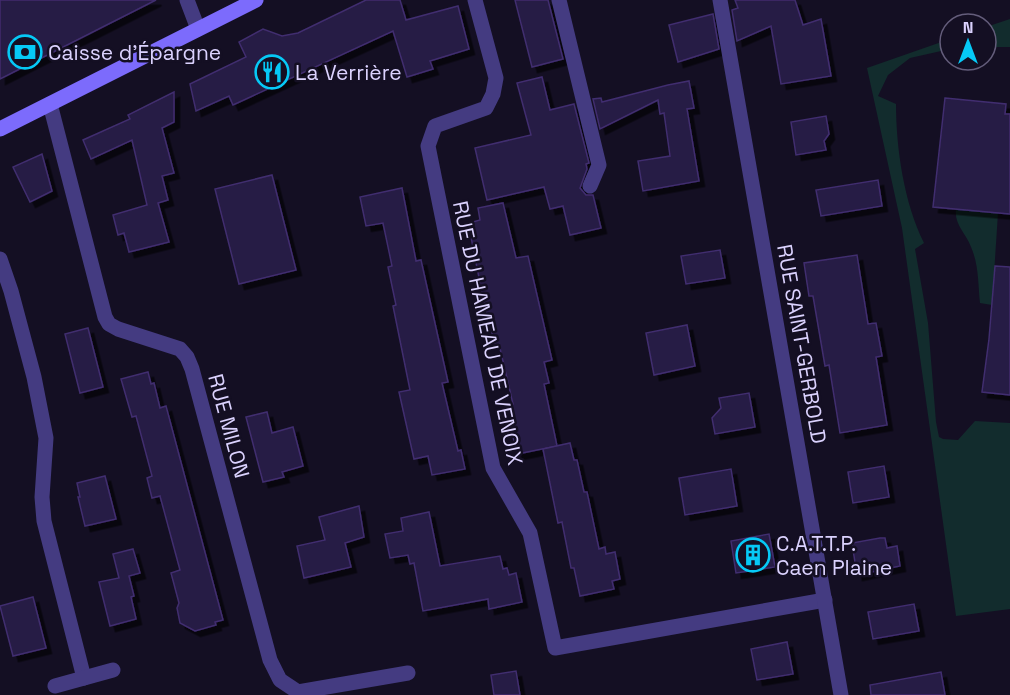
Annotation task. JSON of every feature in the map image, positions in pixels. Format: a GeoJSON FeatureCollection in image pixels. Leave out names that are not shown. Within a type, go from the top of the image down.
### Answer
{"type":"FeatureCollection","features":[{"type":"Feature","properties":{"kind":"main road"},"geometry":{"type":"LineString","coordinates":[[0,129],[256,0]]}},
{"type":"Feature","properties":{"kind":"street"},"geometry":{"type":"LineString","coordinates":[[187,0],[198,29]]}},
{"type":"Feature","properties":{"kind":"street","name":"RUE DU HAMEAU DE VENOIX"},"geometry":{"type":"LineString","coordinates":[[475,0],[496,78],[493,94],[486,108],[435,126],[428,146],[493,468],[530,533],[555,648],[825,600]]}},
{"type":"Feature","properties":{"kind":"street"},"geometry":{"type":"LineString","coordinates":[[559,0],[599,165],[590,186]]}},
{"type":"Feature","properties":{"kind":"street","name":"RUE SAINT-GERBOLD"},"geometry":{"type":"LineString","coordinates":[[720,0],[841,695]]}},
{"type":"Feature","properties":{"kind":"street","name":"RUE MILON"},"geometry":{"type":"LineString","coordinates":[[50,104],[105,317],[109,324],[117,328],[180,349],[187,357],[192,369],[270,660],[280,680],[298,692],[408,673]]}},
{"type":"Feature","properties":{"kind":"street"},"geometry":{"type":"LineString","coordinates":[[0,259],[11,291],[39,398],[46,438],[42,498],[44,521],[84,678]]}},
{"type":"Feature","properties":{"kind":"street"},"geometry":{"type":"LineString","coordinates":[[55,686],[113,670]]}},
{"type":"Feature","properties":{"kind":"green space"},"geometry":{"type":"Polygon","coordinates":[[[1010,19],[1010,47],[998,47],[998,23],[1010,19]]]}},
{"type":"Feature","properties":{"kind":"green space"},"geometry":{"type":"Polygon","coordinates":[[[938,43],[938,52],[910,58],[888,75],[878,96],[896,104],[898,139],[906,193],[924,243],[915,249],[928,323],[939,437],[958,440],[975,421],[1010,423],[1010,609],[956,616],[902,228],[867,68],[938,43]]]}},
{"type":"Feature","properties":{"kind":"green space"},"geometry":{"type":"Polygon","coordinates":[[[956,209],[998,213],[992,305],[980,303],[974,254],[957,220],[956,209]]]}},
{"type":"Feature","properties":{"kind":"building"},"geometry":{"type":"Polygon","coordinates":[[[0,0],[156,0],[0,79],[0,0]]]}},
{"type":"Feature","properties":{"kind":"building"},"geometry":{"type":"Polygon","coordinates":[[[366,0],[400,0],[406,20],[458,6],[469,49],[430,61],[433,69],[407,77],[393,31],[233,105],[229,96],[196,111],[190,84],[246,57],[239,42],[263,29],[282,36],[298,33],[366,0]]]}},
{"type":"Feature","properties":{"kind":"building"},"geometry":{"type":"Polygon","coordinates":[[[515,0],[548,0],[563,59],[532,67],[515,0]]]}},
{"type":"Feature","properties":{"kind":"building"},"geometry":{"type":"Polygon","coordinates":[[[735,0],[795,0],[803,25],[821,19],[831,76],[781,84],[771,26],[737,41],[732,10],[738,8],[735,0]]]}},
{"type":"Feature","properties":{"kind":"building"},"geometry":{"type":"Polygon","coordinates":[[[713,14],[719,49],[678,62],[669,25],[713,14]]]}},
{"type":"Feature","properties":{"kind":"building"},"geometry":{"type":"Polygon","coordinates":[[[542,77],[550,110],[574,104],[589,163],[586,164],[587,169],[580,188],[586,195],[593,195],[601,228],[570,235],[563,206],[550,209],[544,187],[487,200],[475,148],[531,135],[517,83],[542,77]]]}},
{"type":"Feature","properties":{"kind":"building"},"geometry":{"type":"Polygon","coordinates":[[[689,81],[694,108],[687,109],[699,181],[643,191],[638,161],[670,156],[664,113],[660,114],[658,100],[600,129],[593,99],[601,98],[602,102],[689,81]]]}},
{"type":"Feature","properties":{"kind":"building"},"geometry":{"type":"Polygon","coordinates":[[[174,92],[174,122],[162,128],[174,173],[162,176],[168,200],[158,203],[169,242],[129,252],[124,233],[118,235],[113,215],[147,205],[132,140],[91,159],[83,140],[130,119],[128,115],[174,92]]]}},
{"type":"Feature","properties":{"kind":"building"},"geometry":{"type":"Polygon","coordinates":[[[945,98],[1006,104],[1005,114],[1010,114],[1010,214],[933,207],[945,98]]]}},
{"type":"Feature","properties":{"kind":"building"},"geometry":{"type":"Polygon","coordinates":[[[826,116],[829,134],[824,141],[826,150],[796,155],[791,122],[826,116]]]}},
{"type":"Feature","properties":{"kind":"building"},"geometry":{"type":"Polygon","coordinates":[[[42,154],[52,191],[30,202],[13,167],[42,154]]]}},
{"type":"Feature","properties":{"kind":"building"},"geometry":{"type":"Polygon","coordinates":[[[272,175],[296,270],[239,284],[215,189],[272,175]]]}},
{"type":"Feature","properties":{"kind":"building"},"geometry":{"type":"Polygon","coordinates":[[[878,180],[882,206],[821,216],[816,190],[878,180]]]}},
{"type":"Feature","properties":{"kind":"building"},"geometry":{"type":"Polygon","coordinates":[[[402,188],[416,261],[421,260],[448,382],[442,383],[458,451],[461,450],[465,469],[432,475],[428,456],[414,459],[399,392],[410,390],[393,306],[396,305],[388,267],[392,266],[383,223],[366,226],[360,197],[402,188]]]}},
{"type":"Feature","properties":{"kind":"building"},"geometry":{"type":"Polygon","coordinates":[[[503,203],[516,258],[528,256],[552,360],[544,362],[549,383],[544,384],[557,446],[517,454],[509,419],[513,418],[510,405],[513,404],[499,344],[495,345],[483,298],[470,232],[475,230],[473,222],[480,220],[478,208],[503,203]]]}},
{"type":"Feature","properties":{"kind":"building"},"geometry":{"type":"Polygon","coordinates":[[[720,250],[725,278],[686,284],[681,256],[720,250]]]}},
{"type":"Feature","properties":{"kind":"building"},"geometry":{"type":"Polygon","coordinates":[[[857,255],[868,324],[876,323],[882,356],[876,357],[887,425],[840,433],[829,365],[825,366],[813,296],[809,296],[804,263],[857,255]]]}},
{"type":"Feature","properties":{"kind":"building"},"geometry":{"type":"Polygon","coordinates":[[[995,266],[1010,267],[1010,395],[982,392],[995,266]]]}},
{"type":"Feature","properties":{"kind":"building"},"geometry":{"type":"Polygon","coordinates":[[[687,325],[695,366],[654,375],[646,333],[687,325]]]}},
{"type":"Feature","properties":{"kind":"building"},"geometry":{"type":"Polygon","coordinates":[[[88,328],[103,387],[80,393],[65,334],[88,328]]]}},
{"type":"Feature","properties":{"kind":"building"},"geometry":{"type":"Polygon","coordinates":[[[148,372],[151,384],[154,383],[160,408],[166,406],[223,620],[215,622],[216,625],[195,631],[180,623],[177,608],[179,603],[171,573],[180,570],[160,496],[152,498],[147,478],[152,476],[136,416],[132,417],[121,379],[148,372]]]}},
{"type":"Feature","properties":{"kind":"building"},"geometry":{"type":"Polygon","coordinates":[[[749,393],[755,427],[715,434],[712,418],[721,408],[719,398],[749,393]]]}},
{"type":"Feature","properties":{"kind":"building"},"geometry":{"type":"Polygon","coordinates":[[[267,412],[272,433],[293,427],[303,466],[282,472],[284,477],[263,482],[246,417],[267,412]]]}},
{"type":"Feature","properties":{"kind":"building"},"geometry":{"type":"Polygon","coordinates":[[[570,443],[574,460],[577,460],[584,492],[587,492],[599,549],[605,547],[606,554],[615,552],[620,579],[612,581],[614,589],[580,596],[574,568],[571,568],[562,522],[558,523],[543,449],[570,443]]]}},
{"type":"Feature","properties":{"kind":"building"},"geometry":{"type":"Polygon","coordinates":[[[884,466],[889,497],[853,503],[848,472],[884,466]]]}},
{"type":"Feature","properties":{"kind":"building"},"geometry":{"type":"Polygon","coordinates":[[[731,469],[737,506],[685,515],[679,478],[731,469]]]}},
{"type":"Feature","properties":{"kind":"building"},"geometry":{"type":"Polygon","coordinates":[[[105,476],[116,519],[85,526],[77,483],[105,476]]]}},
{"type":"Feature","properties":{"kind":"building"},"geometry":{"type":"Polygon","coordinates":[[[359,506],[364,537],[345,543],[351,567],[304,578],[297,546],[325,540],[319,517],[359,506]]]}},
{"type":"Feature","properties":{"kind":"building"},"geometry":{"type":"Polygon","coordinates":[[[429,512],[440,566],[500,556],[503,569],[507,568],[509,575],[516,573],[522,602],[489,609],[488,599],[423,611],[414,563],[410,564],[408,555],[390,558],[385,534],[403,531],[401,518],[429,512]]]}},
{"type":"Feature","properties":{"kind":"building","name":"C.A.T.T.P. Caen Plaine"},"geometry":{"type":"Polygon","coordinates":[[[769,534],[775,567],[736,573],[731,541],[769,534]]]}},
{"type":"Feature","properties":{"kind":"building"},"geometry":{"type":"Polygon","coordinates":[[[885,538],[887,548],[897,546],[900,566],[857,575],[852,543],[885,538]]]}},
{"type":"Feature","properties":{"kind":"building"},"geometry":{"type":"Polygon","coordinates":[[[133,549],[140,573],[129,576],[136,619],[110,626],[99,582],[119,578],[113,554],[133,549]]]}},
{"type":"Feature","properties":{"kind":"building"},"geometry":{"type":"Polygon","coordinates":[[[33,597],[46,648],[13,656],[0,606],[33,597]]]}},
{"type":"Feature","properties":{"kind":"building"},"geometry":{"type":"Polygon","coordinates":[[[914,604],[919,631],[873,639],[868,612],[914,604]]]}},
{"type":"Feature","properties":{"kind":"building"},"geometry":{"type":"Polygon","coordinates":[[[787,642],[793,674],[757,680],[751,649],[787,642]]]}},
{"type":"Feature","properties":{"kind":"building"},"geometry":{"type":"Polygon","coordinates":[[[516,671],[520,695],[494,695],[491,675],[516,671]]]}},
{"type":"Feature","properties":{"kind":"building"},"geometry":{"type":"Polygon","coordinates":[[[941,672],[945,695],[871,695],[870,685],[941,672]]]}},
{"type":"Feature","properties":{"kind":"place","name":"Caisse d'Épargne"},"geometry":{"type":"Point","coordinates":[25,52]}},
{"type":"Feature","properties":{"kind":"place","name":"La Verrière"},"geometry":{"type":"Point","coordinates":[272,72]}},
{"type":"Feature","properties":{"kind":"place","name":"C.A.T.T.P. Caen Plaine"},"geometry":{"type":"Point","coordinates":[753,555]}}]}
